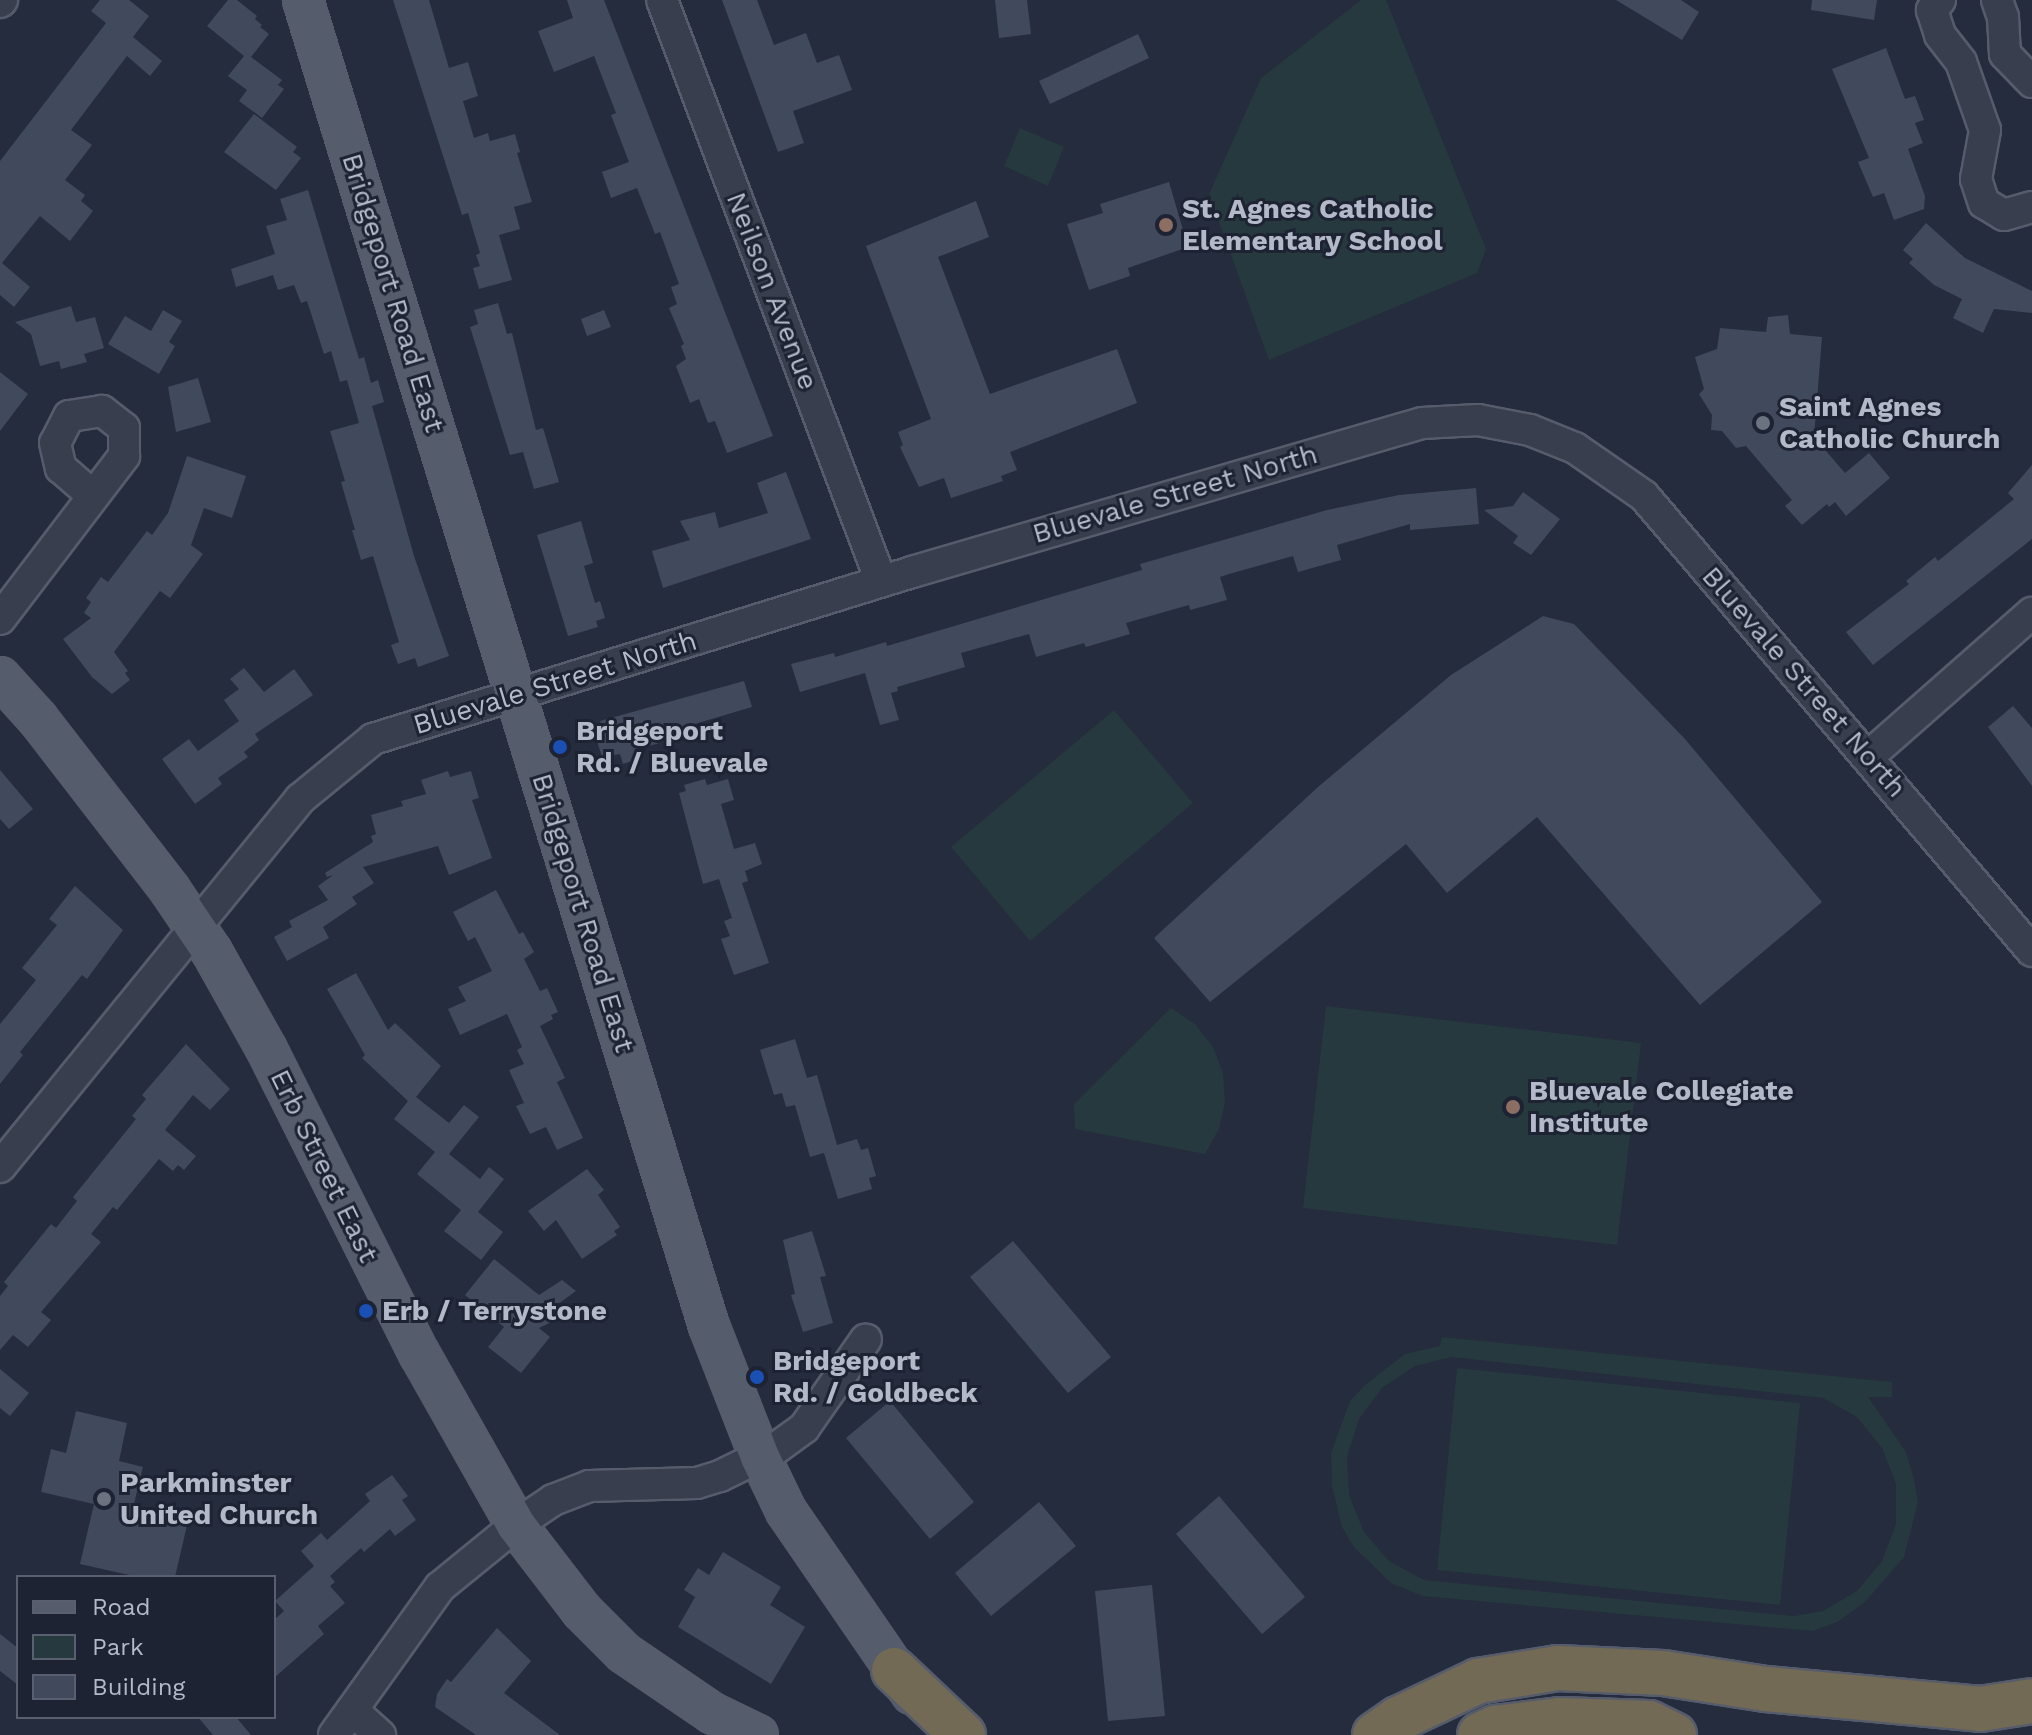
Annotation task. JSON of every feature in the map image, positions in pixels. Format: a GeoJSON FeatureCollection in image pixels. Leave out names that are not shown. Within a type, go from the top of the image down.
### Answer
{"type":"FeatureCollection","features":[{"type":"Feature","properties":{"kind":"highway"},"geometry":{"type":"LineString","coordinates":[[1375,1735],[1398,1719],[1478,1681],[1558,1668],[1663,1673],[1809,1694],[1980,1709],[2032,1701]]}},
{"type":"Feature","properties":{"kind":"highway"},"geometry":{"type":"LineString","coordinates":[[894,1670],[963,1735]]}},
{"type":"Feature","properties":{"kind":"highway"},"geometry":{"type":"LineString","coordinates":[[1480,1735],[1495,1728],[1560,1720],[1649,1723],[1674,1735]]}},
{"type":"Feature","properties":{"kind":"main road","name":"Bridgeport Road East"},"geometry":{"type":"LineString","coordinates":[[303,0],[709,1326],[760,1457],[786,1511],[894,1670],[943,1735]]}},
{"type":"Feature","properties":{"kind":"main road","name":"Erb Street East"},"geometry":{"type":"LineString","coordinates":[[0,677],[38,719],[196,925],[267,1050],[378,1275],[516,1525],[582,1611],[624,1653],[712,1713],[758,1735]]}},
{"type":"Feature","properties":{"kind":"street","name":"Neilson Avenue"},"geometry":{"type":"LineString","coordinates":[[662,0],[881,581]]}},
{"type":"Feature","properties":{"kind":"street"},"geometry":{"type":"LineString","coordinates":[[1940,0],[1932,10],[1940,35],[1961,62],[1985,130],[1976,179],[1984,203],[2004,215],[2032,207]]}},
{"type":"Feature","properties":{"kind":"street"},"geometry":{"type":"LineString","coordinates":[[1997,0],[2003,17],[2005,54],[2032,82]]}},
{"type":"Feature","properties":{"kind":"street","name":"Bluevale Street North"},"geometry":{"type":"LineString","coordinates":[[0,1167],[300,799],[373,739],[881,581],[1422,423],[1478,420],[1509,424],[1575,448],[1644,496],[1869,756],[2032,951]]}},
{"type":"Feature","properties":{"kind":"street"},"geometry":{"type":"LineString","coordinates":[[0,619],[92,495]]}},
{"type":"Feature","properties":{"kind":"street"},"geometry":{"type":"LineString","coordinates":[[1869,756],[2032,613]]}},
{"type":"Feature","properties":{"kind":"street"},"geometry":{"type":"LineString","coordinates":[[334,1735],[440,1587],[516,1525],[553,1500],[589,1486],[697,1483],[760,1457],[804,1428],[866,1339]]}},
{"type":"Feature","properties":{"kind":"street"},"geometry":{"type":"LineString","coordinates":[[352,1710],[380,1735]]}},
{"type":"Feature","properties":{"kind":"green space"},"geometry":{"type":"Polygon","coordinates":[[[1361,0],[1386,0],[1486,249],[1477,273],[1269,360],[1209,194],[1261,78],[1361,0]]]}},
{"type":"Feature","properties":{"kind":"green space"},"geometry":{"type":"Polygon","coordinates":[[[1020,128],[1064,147],[1048,186],[1004,166],[1020,128]]]}},
{"type":"Feature","properties":{"kind":"green space"},"geometry":{"type":"Polygon","coordinates":[[[1114,710],[1193,803],[1030,941],[951,847],[1114,710]]]}},
{"type":"Feature","properties":{"kind":"green space"},"geometry":{"type":"Polygon","coordinates":[[[1326,1006],[1641,1043],[1617,1245],[1303,1208],[1326,1006]]]}},
{"type":"Feature","properties":{"kind":"green space"},"geometry":{"type":"Polygon","coordinates":[[[1171,1008],[1195,1024],[1213,1047],[1223,1073],[1225,1102],[1219,1129],[1205,1154],[1075,1129],[1074,1104],[1171,1008]]]}},
{"type":"Feature","properties":{"kind":"green space"},"geometry":{"type":"Polygon","coordinates":[[[1442,1337],[1892,1382],[1892,1397],[1868,1397],[1906,1452],[1914,1479],[1918,1502],[1904,1557],[1865,1602],[1837,1622],[1813,1631],[1422,1596],[1391,1583],[1354,1547],[1342,1527],[1332,1486],[1331,1453],[1350,1401],[1365,1385],[1405,1354],[1440,1346],[1442,1337]],[[1452,1357],[1415,1366],[1382,1388],[1359,1419],[1347,1457],[1349,1495],[1364,1532],[1389,1561],[1424,1580],[1794,1616],[1823,1611],[1857,1591],[1882,1561],[1896,1524],[1896,1484],[1882,1448],[1857,1417],[1823,1398],[1452,1357]]]}},
{"type":"Feature","properties":{"kind":"green space"},"geometry":{"type":"Polygon","coordinates":[[[1457,1368],[1800,1403],[1780,1605],[1437,1570],[1457,1368]]]}},
{"type":"Feature","properties":{"kind":"building"},"geometry":{"type":"Polygon","coordinates":[[[100,0],[129,0],[149,16],[133,37],[162,61],[150,76],[127,56],[71,130],[92,145],[65,180],[85,195],[81,201],[93,211],[70,241],[40,216],[2,263],[30,287],[14,307],[0,295],[0,161],[106,23],[91,11],[100,0]]]}},
{"type":"Feature","properties":{"kind":"building"},"geometry":{"type":"Polygon","coordinates":[[[228,0],[237,0],[257,16],[255,19],[262,25],[260,27],[269,34],[251,57],[282,80],[278,85],[284,89],[262,118],[239,101],[247,90],[228,76],[244,56],[207,26],[228,0]]]}},
{"type":"Feature","properties":{"kind":"building"},"geometry":{"type":"Polygon","coordinates":[[[393,0],[429,0],[449,68],[468,62],[478,96],[463,101],[474,138],[488,133],[490,141],[515,134],[520,152],[517,153],[532,202],[514,207],[520,229],[499,235],[512,280],[479,289],[473,268],[480,266],[476,255],[480,253],[468,213],[462,215],[393,0]]]}},
{"type":"Feature","properties":{"kind":"building"},"geometry":{"type":"Polygon","coordinates":[[[567,0],[604,0],[773,436],[727,453],[715,421],[708,423],[699,399],[690,403],[676,366],[686,359],[681,346],[684,344],[669,308],[677,304],[671,287],[679,284],[660,232],[655,234],[637,188],[611,198],[602,172],[629,162],[611,115],[616,113],[594,56],[554,72],[538,31],[573,18],[567,0]]]}},
{"type":"Feature","properties":{"kind":"building"},"geometry":{"type":"Polygon","coordinates":[[[722,0],[757,0],[774,45],[806,33],[817,63],[839,55],[852,90],[793,111],[804,143],[778,152],[722,0]]]}},
{"type":"Feature","properties":{"kind":"building"},"geometry":{"type":"Polygon","coordinates":[[[995,0],[1027,0],[1031,34],[999,38],[995,0]]]}},
{"type":"Feature","properties":{"kind":"building"},"geometry":{"type":"Polygon","coordinates":[[[1616,0],[1681,0],[1699,12],[1682,40],[1616,0]]]}},
{"type":"Feature","properties":{"kind":"building"},"geometry":{"type":"Polygon","coordinates":[[[1812,0],[1877,0],[1874,20],[1811,10],[1812,0]]]}},
{"type":"Feature","properties":{"kind":"building"},"geometry":{"type":"Polygon","coordinates":[[[1138,34],[1149,58],[1050,104],[1039,81],[1138,34]]]}},
{"type":"Feature","properties":{"kind":"building"},"geometry":{"type":"Polygon","coordinates":[[[1886,48],[1905,99],[1915,96],[1924,120],[1915,123],[1923,143],[1908,149],[1925,196],[1924,209],[1894,220],[1884,193],[1873,197],[1858,162],[1869,158],[1832,69],[1886,48]]]}},
{"type":"Feature","properties":{"kind":"building"},"geometry":{"type":"Polygon","coordinates":[[[254,114],[297,147],[293,152],[301,158],[276,190],[224,152],[254,114]]]}},
{"type":"Feature","properties":{"kind":"building"},"geometry":{"type":"Polygon","coordinates":[[[1169,182],[1188,247],[1128,268],[1130,276],[1089,290],[1067,224],[1103,213],[1100,204],[1169,182]]]}},
{"type":"Feature","properties":{"kind":"building"},"geometry":{"type":"Polygon","coordinates":[[[308,190],[359,359],[364,357],[371,383],[378,380],[384,402],[372,406],[414,556],[449,656],[418,667],[415,658],[398,664],[391,645],[399,642],[373,556],[361,560],[352,530],[355,530],[341,482],[345,481],[330,431],[359,423],[347,380],[340,382],[331,351],[324,354],[307,301],[301,303],[294,285],[278,290],[273,275],[236,287],[231,269],[275,254],[266,226],[287,220],[280,199],[308,190]]]}},
{"type":"Feature","properties":{"kind":"building"},"geometry":{"type":"Polygon","coordinates":[[[976,201],[989,237],[938,257],[990,394],[1117,349],[1137,403],[1010,452],[1017,470],[1001,476],[1003,481],[951,498],[944,478],[919,487],[900,447],[903,445],[898,432],[931,419],[866,246],[976,201]]]}},
{"type":"Feature","properties":{"kind":"building"},"geometry":{"type":"Polygon","coordinates":[[[1926,223],[1965,258],[2032,291],[2032,313],[1994,309],[1983,333],[1953,318],[1962,299],[1934,285],[1909,263],[1913,259],[1903,250],[1926,223]]]}},
{"type":"Feature","properties":{"kind":"building"},"geometry":{"type":"Polygon","coordinates":[[[498,303],[507,334],[512,333],[536,430],[543,428],[559,482],[534,489],[523,452],[510,455],[470,327],[478,324],[474,310],[498,303]]]}},
{"type":"Feature","properties":{"kind":"building"},"geometry":{"type":"Polygon","coordinates":[[[71,306],[76,322],[95,317],[104,348],[84,354],[87,362],[61,369],[59,361],[40,366],[31,334],[15,322],[71,306]]]}},
{"type":"Feature","properties":{"kind":"building"},"geometry":{"type":"Polygon","coordinates":[[[163,310],[182,321],[169,342],[175,346],[159,374],[108,344],[125,316],[151,331],[163,310]]]}},
{"type":"Feature","properties":{"kind":"building"},"geometry":{"type":"Polygon","coordinates":[[[604,310],[611,327],[587,336],[581,319],[604,310]]]}},
{"type":"Feature","properties":{"kind":"building","name":"Saint Agnes Catholic Church"},"geometry":{"type":"Polygon","coordinates":[[[1788,315],[1790,334],[1822,337],[1814,437],[1845,473],[1869,453],[1890,478],[1846,516],[1835,502],[1829,507],[1827,504],[1802,525],[1785,506],[1792,500],[1746,446],[1736,448],[1722,431],[1711,430],[1712,415],[1699,394],[1704,389],[1695,357],[1717,349],[1720,328],[1766,332],[1768,317],[1788,315]]]}},
{"type":"Feature","properties":{"kind":"building"},"geometry":{"type":"Polygon","coordinates":[[[0,372],[28,394],[0,431],[0,372]]]}},
{"type":"Feature","properties":{"kind":"building"},"geometry":{"type":"Polygon","coordinates":[[[198,378],[211,422],[176,432],[168,387],[198,378]]]}},
{"type":"Feature","properties":{"kind":"building"},"geometry":{"type":"Polygon","coordinates":[[[187,456],[246,476],[232,518],[204,508],[191,545],[203,554],[170,598],[160,591],[114,652],[128,671],[125,673],[130,680],[112,694],[92,677],[63,639],[91,618],[84,613],[91,602],[86,598],[101,577],[108,582],[147,531],[152,535],[168,513],[187,456]]]}},
{"type":"Feature","properties":{"kind":"building"},"geometry":{"type":"Polygon","coordinates":[[[2032,465],[2032,539],[1873,665],[1846,632],[1909,584],[1906,581],[1935,557],[1938,561],[2014,499],[2008,493],[2032,465]]]}},
{"type":"Feature","properties":{"kind":"building"},"geometry":{"type":"Polygon","coordinates":[[[786,472],[811,539],[663,588],[652,551],[690,540],[680,521],[715,512],[719,528],[768,513],[757,483],[786,472]]]}},
{"type":"Feature","properties":{"kind":"building"},"geometry":{"type":"Polygon","coordinates":[[[1476,488],[1479,524],[1410,530],[1410,524],[1337,545],[1341,560],[1298,572],[1293,556],[1229,574],[1220,577],[1227,600],[1190,610],[1189,605],[1126,623],[1130,634],[1086,647],[1084,643],[1036,657],[1029,634],[961,653],[965,667],[897,687],[898,691],[891,693],[899,720],[880,725],[865,673],[800,692],[791,664],[834,653],[835,657],[886,642],[887,646],[1142,570],[1140,564],[1327,510],[1399,495],[1476,488]]]}},
{"type":"Feature","properties":{"kind":"building"},"geometry":{"type":"Polygon","coordinates":[[[1523,492],[1560,519],[1531,555],[1513,543],[1518,536],[1484,510],[1513,506],[1523,492]]]}},
{"type":"Feature","properties":{"kind":"building"},"geometry":{"type":"Polygon","coordinates":[[[581,521],[593,563],[584,566],[595,603],[600,601],[605,618],[596,621],[598,627],[568,636],[537,535],[581,521]]]}},
{"type":"Feature","properties":{"kind":"building"},"geometry":{"type":"Polygon","coordinates":[[[1543,616],[1574,624],[1685,739],[1822,902],[1700,1005],[1537,817],[1447,893],[1406,844],[1210,1002],[1154,938],[1318,787],[1451,675],[1543,616]]]}},
{"type":"Feature","properties":{"kind":"building"},"geometry":{"type":"Polygon","coordinates":[[[244,668],[264,692],[294,669],[313,695],[255,734],[259,740],[244,752],[248,757],[218,778],[222,784],[195,804],[162,759],[189,739],[198,751],[239,721],[224,700],[239,689],[230,679],[244,668]]]}},
{"type":"Feature","properties":{"kind":"building"},"geometry":{"type":"Polygon","coordinates":[[[744,681],[752,707],[688,726],[690,734],[639,749],[642,758],[623,764],[620,754],[602,757],[597,741],[605,738],[600,721],[744,681]]]}},
{"type":"Feature","properties":{"kind":"building"},"geometry":{"type":"Polygon","coordinates":[[[2013,706],[2032,728],[2032,786],[1988,727],[2013,706]]]}},
{"type":"Feature","properties":{"kind":"building"},"geometry":{"type":"Polygon","coordinates":[[[0,770],[33,809],[9,829],[0,819],[0,770]]]}},
{"type":"Feature","properties":{"kind":"building"},"geometry":{"type":"Polygon","coordinates":[[[448,771],[450,777],[471,771],[479,798],[472,800],[492,858],[449,875],[438,846],[363,867],[374,883],[352,897],[357,904],[323,927],[329,938],[287,961],[274,937],[292,927],[289,921],[328,900],[318,886],[333,875],[327,877],[325,873],[373,842],[371,836],[376,834],[371,815],[403,806],[401,801],[426,794],[421,780],[448,771]]]}},
{"type":"Feature","properties":{"kind":"building"},"geometry":{"type":"Polygon","coordinates":[[[705,779],[707,785],[728,779],[734,800],[721,804],[734,849],[755,843],[762,864],[745,871],[748,881],[742,883],[769,963],[734,975],[721,939],[730,936],[724,921],[732,918],[719,879],[703,884],[679,793],[686,791],[684,785],[705,779]]]}},
{"type":"Feature","properties":{"kind":"building"},"geometry":{"type":"Polygon","coordinates":[[[75,886],[123,930],[87,979],[82,975],[20,1052],[23,1055],[0,1084],[0,1024],[36,980],[22,968],[57,925],[49,919],[75,886]]]}},
{"type":"Feature","properties":{"kind":"building"},"geometry":{"type":"Polygon","coordinates":[[[496,890],[519,934],[523,932],[534,952],[524,959],[540,991],[547,988],[558,1012],[551,1015],[553,1019],[540,1026],[565,1078],[557,1082],[583,1138],[557,1150],[546,1127],[530,1134],[516,1106],[524,1103],[509,1070],[524,1064],[517,1050],[522,1047],[507,1014],[460,1035],[448,1009],[466,1001],[458,987],[492,971],[475,937],[468,941],[453,912],[496,890]]]}},
{"type":"Feature","properties":{"kind":"building"},"geometry":{"type":"Polygon","coordinates":[[[356,973],[388,1030],[395,1023],[441,1066],[416,1097],[449,1123],[464,1105],[479,1117],[449,1154],[480,1179],[489,1167],[504,1179],[478,1212],[503,1232],[481,1260],[444,1231],[461,1210],[417,1174],[435,1152],[394,1119],[408,1101],[362,1058],[365,1055],[327,989],[356,973]]]}},
{"type":"Feature","properties":{"kind":"building"},"geometry":{"type":"Polygon","coordinates":[[[795,1039],[807,1078],[817,1075],[837,1145],[857,1139],[861,1150],[868,1148],[876,1176],[869,1178],[872,1189],[838,1199],[824,1153],[810,1157],[795,1105],[786,1107],[782,1093],[774,1095],[760,1050],[795,1039]]]}},
{"type":"Feature","properties":{"kind":"building"},"geometry":{"type":"Polygon","coordinates":[[[186,1044],[230,1089],[210,1110],[193,1095],[165,1130],[196,1156],[184,1170],[178,1165],[173,1171],[159,1159],[117,1210],[113,1207],[91,1234],[101,1242],[41,1312],[51,1320],[28,1347],[13,1335],[0,1350],[0,1296],[8,1286],[4,1282],[51,1224],[56,1228],[77,1201],[73,1197],[136,1119],[132,1116],[146,1099],[142,1095],[186,1044]]]}},
{"type":"Feature","properties":{"kind":"building"},"geometry":{"type":"Polygon","coordinates":[[[587,1169],[604,1190],[598,1195],[620,1227],[614,1231],[617,1235],[582,1259],[556,1220],[544,1231],[528,1211],[587,1169]]]}},
{"type":"Feature","properties":{"kind":"building"},"geometry":{"type":"Polygon","coordinates":[[[812,1231],[826,1276],[820,1277],[833,1323],[803,1332],[791,1295],[795,1294],[783,1240],[812,1231]]]}},
{"type":"Feature","properties":{"kind":"building"},"geometry":{"type":"Polygon","coordinates":[[[1013,1241],[1111,1357],[1068,1393],[970,1277],[1013,1241]]]}},
{"type":"Feature","properties":{"kind":"building"},"geometry":{"type":"Polygon","coordinates":[[[494,1259],[539,1295],[562,1280],[576,1291],[558,1304],[564,1316],[539,1328],[550,1337],[521,1373],[488,1347],[504,1327],[465,1295],[494,1259]]]}},
{"type":"Feature","properties":{"kind":"building"},"geometry":{"type":"Polygon","coordinates":[[[0,1369],[29,1393],[10,1416],[0,1408],[0,1369]]]}},
{"type":"Feature","properties":{"kind":"building"},"geometry":{"type":"Polygon","coordinates":[[[890,1401],[974,1502],[930,1539],[846,1438],[890,1401]]]}},
{"type":"Feature","properties":{"kind":"building","name":"Parkminster United Church"},"geometry":{"type":"Polygon","coordinates":[[[76,1411],[127,1423],[119,1461],[143,1467],[133,1508],[188,1521],[175,1575],[129,1575],[80,1564],[94,1504],[41,1492],[51,1449],[66,1453],[76,1411]]]}},
{"type":"Feature","properties":{"kind":"building"},"geometry":{"type":"Polygon","coordinates":[[[392,1475],[408,1496],[402,1500],[416,1520],[395,1536],[390,1529],[364,1552],[361,1548],[330,1576],[335,1582],[330,1586],[345,1603],[318,1626],[324,1634],[276,1676],[276,1618],[284,1611],[276,1600],[314,1566],[301,1551],[321,1533],[327,1540],[370,1501],[365,1494],[392,1475]]]}},
{"type":"Feature","properties":{"kind":"building"},"geometry":{"type":"Polygon","coordinates":[[[1219,1496],[1305,1597],[1262,1634],[1176,1534],[1219,1496]]]}},
{"type":"Feature","properties":{"kind":"building"},"geometry":{"type":"Polygon","coordinates":[[[1039,1502],[1076,1546],[991,1616],[955,1573],[1039,1502]]]}},
{"type":"Feature","properties":{"kind":"building"},"geometry":{"type":"Polygon","coordinates":[[[723,1552],[781,1587],[770,1605],[805,1627],[771,1684],[678,1627],[695,1597],[684,1590],[698,1568],[709,1575],[723,1552]]]}},
{"type":"Feature","properties":{"kind":"building"},"geometry":{"type":"Polygon","coordinates":[[[1152,1585],[1165,1716],[1108,1721],[1095,1591],[1152,1585]]]}},
{"type":"Feature","properties":{"kind":"building"},"geometry":{"type":"Polygon","coordinates":[[[497,1628],[531,1661],[504,1693],[560,1735],[476,1735],[435,1707],[437,1694],[447,1679],[451,1682],[497,1628]]]}},
{"type":"Feature","properties":{"kind":"building"},"geometry":{"type":"Polygon","coordinates":[[[0,1634],[16,1646],[16,1683],[0,1671],[0,1634]]]}},
{"type":"Feature","properties":{"kind":"building"},"geometry":{"type":"Polygon","coordinates":[[[200,1719],[238,1719],[251,1735],[213,1735],[200,1719]]]}},
{"type":"Feature","properties":{"kind":"place","name":"St. Agnes Catholic Elementary School"},"geometry":{"type":"Point","coordinates":[1166,225]}},
{"type":"Feature","properties":{"kind":"place","name":"Saint Agnes Catholic Church"},"geometry":{"type":"Point","coordinates":[1763,423]}},
{"type":"Feature","properties":{"kind":"place","name":"Bridgeport Rd. / Bluevale"},"geometry":{"type":"Point","coordinates":[560,747]}},
{"type":"Feature","properties":{"kind":"place","name":"Bluevale Collegiate Institute"},"geometry":{"type":"Point","coordinates":[1513,1107]}},
{"type":"Feature","properties":{"kind":"place","name":"Erb / Terrystone"},"geometry":{"type":"Point","coordinates":[366,1311]}},
{"type":"Feature","properties":{"kind":"place","name":"Bridgeport Rd. / Goldbeck"},"geometry":{"type":"Point","coordinates":[757,1377]}},
{"type":"Feature","properties":{"kind":"place","name":"Parkminster United Church"},"geometry":{"type":"Point","coordinates":[104,1499]}}]}
